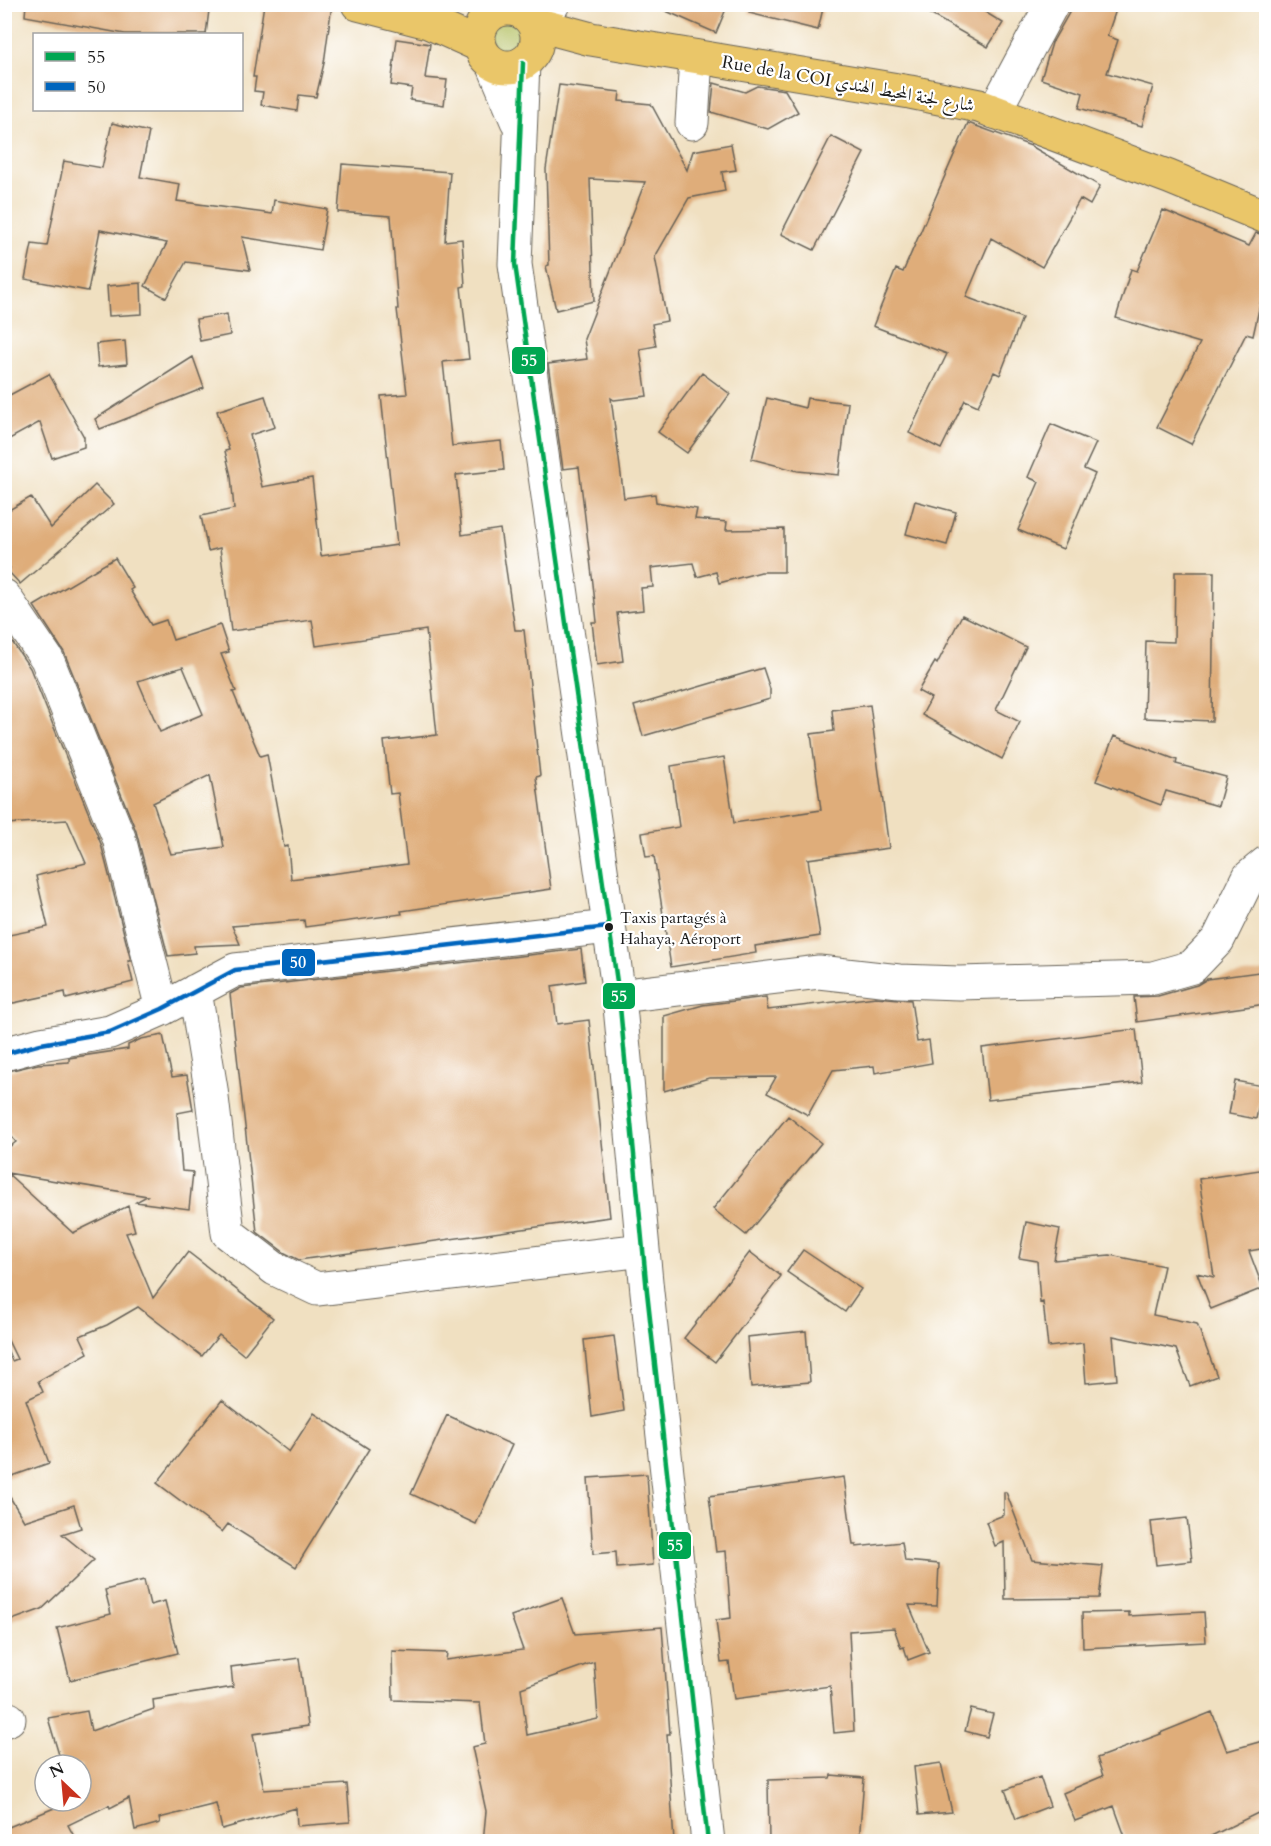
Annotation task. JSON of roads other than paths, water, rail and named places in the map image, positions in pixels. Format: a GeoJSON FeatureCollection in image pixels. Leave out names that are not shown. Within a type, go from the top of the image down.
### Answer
{"type":"FeatureCollection","features":[{"type":"Feature","properties":{"kind":"main road","name":"Rue de la COI شارع لجنة المحيط الهندي"},"geometry":{"type":"LineString","coordinates":[[358,4],[428,22],[513,27],[910,92],[979,106],[1169,177],[1266,217]]}},
{"type":"Feature","properties":{"kind":"street"},"geometry":{"type":"LineString","coordinates":[[994,112],[1052,4]]}},
{"type":"Feature","properties":{"kind":"street"},"geometry":{"type":"LineString","coordinates":[[513,27],[520,128],[515,264],[619,996],[643,1250],[708,1842]]}},
{"type":"Feature","properties":{"kind":"street"},"geometry":{"type":"LineString","coordinates":[[692,123],[696,57]]}},
{"type":"Feature","properties":{"kind":"street"},"geometry":{"type":"LineString","coordinates":[[4,596],[46,659],[119,838],[162,1009]]}},
{"type":"Feature","properties":{"kind":"street"},"geometry":{"type":"LineString","coordinates":[[619,996],[819,972],[899,981],[959,983],[1153,978],[1192,968],[1218,940],[1249,877],[1266,863]]}},
{"type":"Feature","properties":{"kind":"street"},"geometry":{"type":"LineString","coordinates":[[4,1054],[41,1044],[110,1032],[162,1009],[235,970],[608,927]]}},
{"type":"Feature","properties":{"kind":"street"},"geometry":{"type":"LineString","coordinates":[[195,991],[211,1089],[228,1233],[275,1269],[317,1289],[643,1250]]}},
{"type":"Feature","properties":{"kind":"place","name":"Taxis partagés à Hahaya, Aéroport"},"geometry":{"type":"Point","coordinates":[609,927]}}]}
